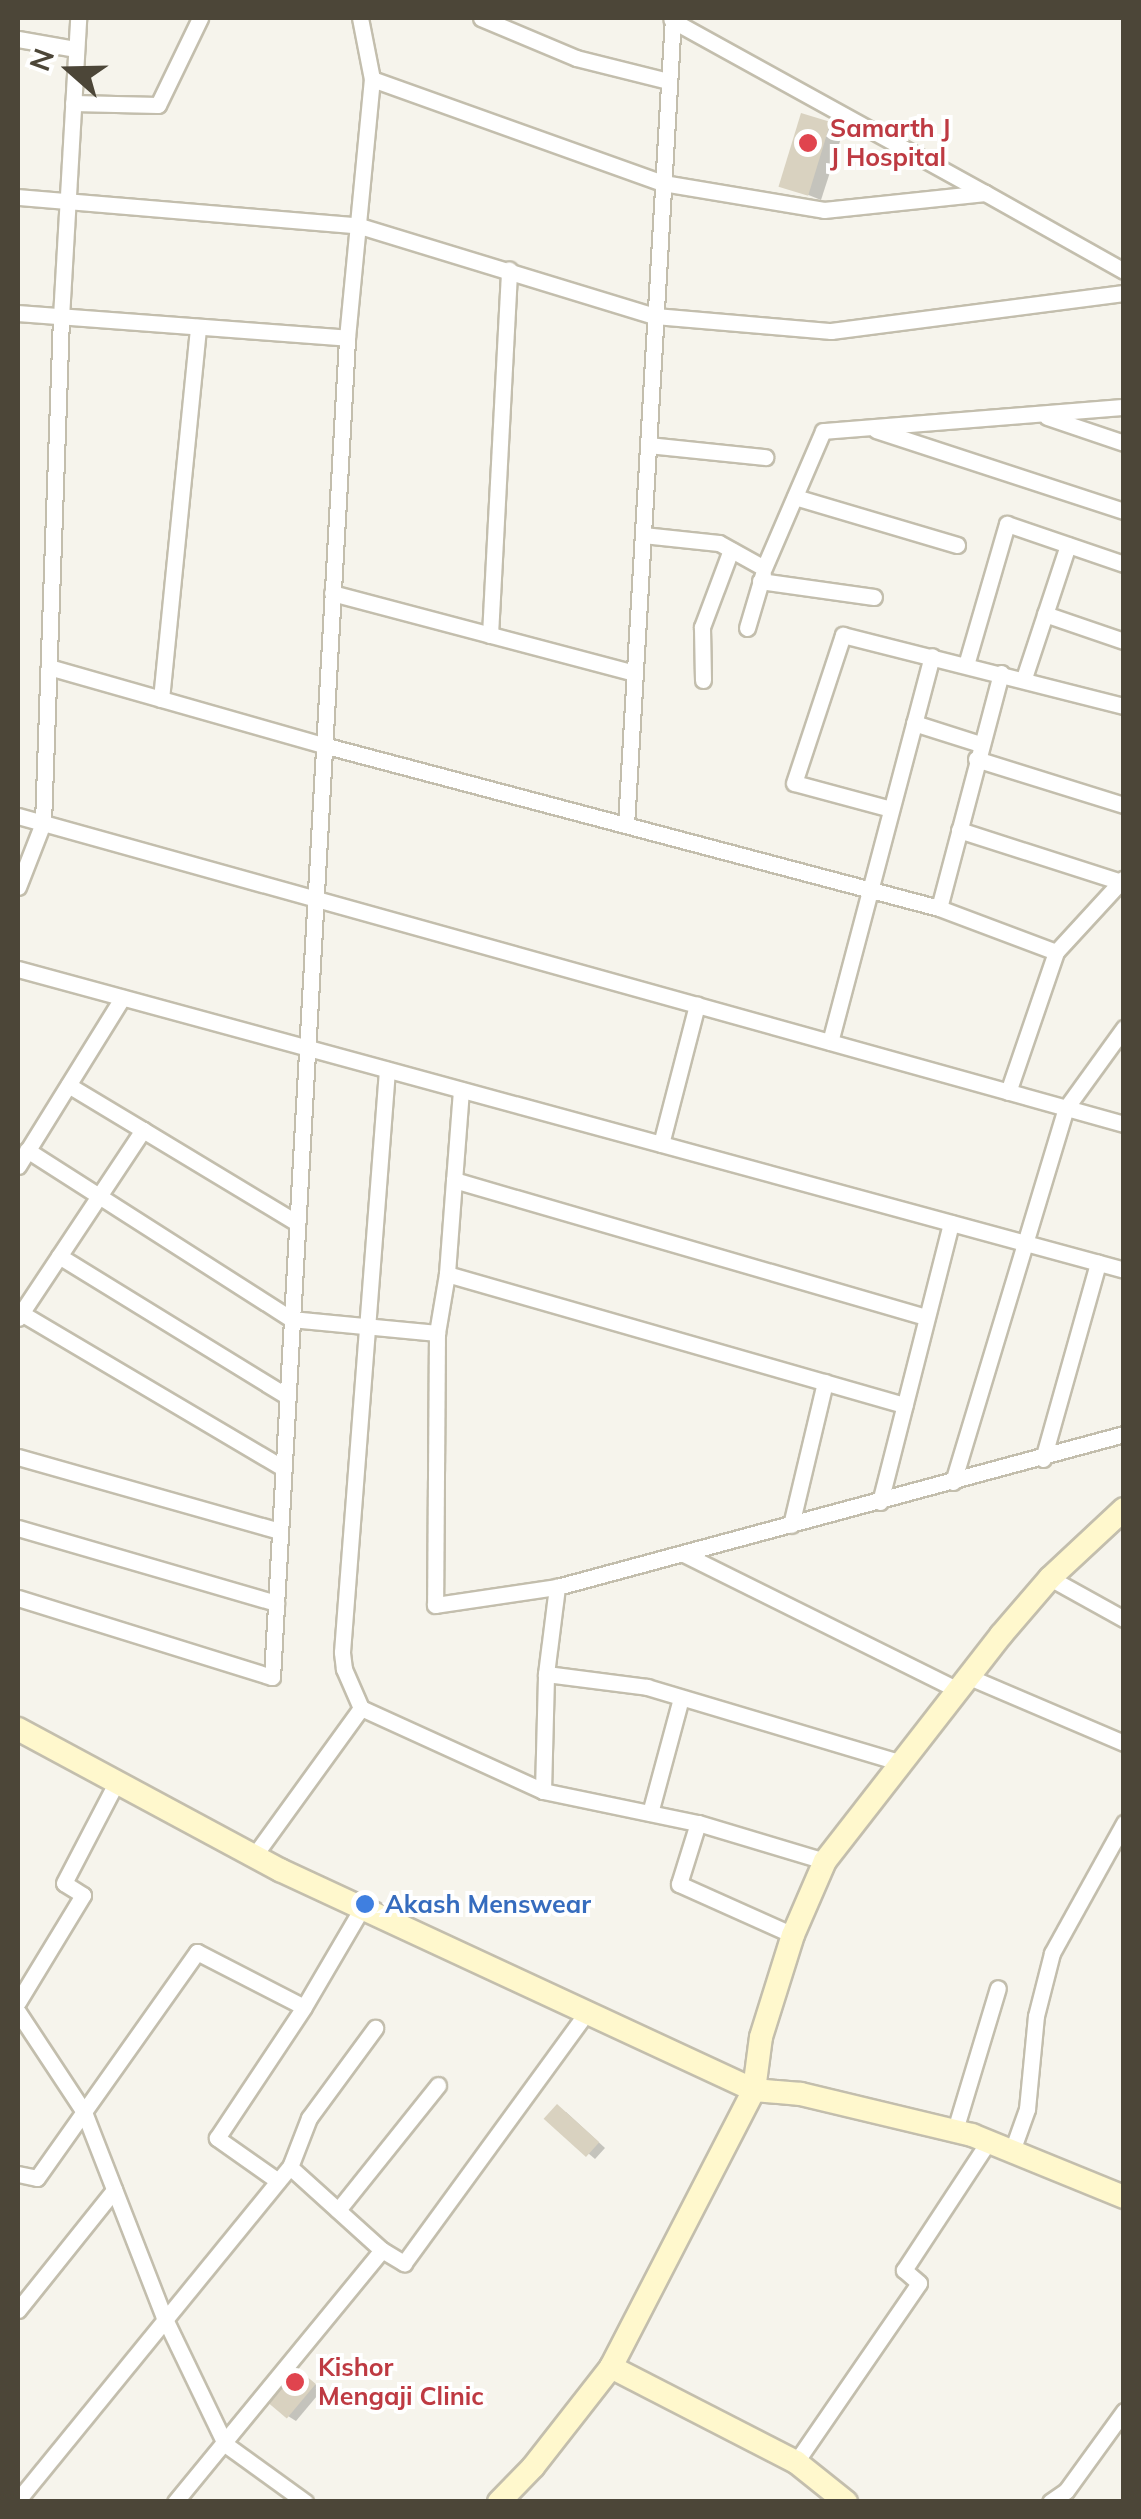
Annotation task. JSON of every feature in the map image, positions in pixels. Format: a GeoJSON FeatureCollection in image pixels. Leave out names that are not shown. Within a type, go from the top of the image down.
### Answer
{"type":"FeatureCollection","features":[{"type":"Feature","properties":{"kind":"street"},"geometry":{"type":"LineString","coordinates":[[18,887],[43,823],[61,317],[78,18]]}},
{"type":"Feature","properties":{"kind":"street"},"geometry":{"type":"LineString","coordinates":[[73,103],[158,105],[200,18]]}},
{"type":"Feature","properties":{"kind":"street"},"geometry":{"type":"LineString","coordinates":[[18,1598],[272,1677],[347,338],[372,79],[360,18]]}},
{"type":"Feature","properties":{"kind":"street"},"geometry":{"type":"LineString","coordinates":[[482,18],[576,58],[668,81]]}},
{"type":"Feature","properties":{"kind":"street"},"geometry":{"type":"LineString","coordinates":[[626,825],[672,19],[1124,270]]}},
{"type":"Feature","properties":{"kind":"street"},"geometry":{"type":"LineString","coordinates":[[18,39],[76,49]]}},
{"type":"Feature","properties":{"kind":"street"},"geometry":{"type":"LineString","coordinates":[[372,79],[663,184],[824,210],[985,193]]}},
{"type":"Feature","properties":{"kind":"street"},"geometry":{"type":"LineString","coordinates":[[18,197],[360,226],[655,316],[831,332],[1124,293]]}},
{"type":"Feature","properties":{"kind":"street"},"geometry":{"type":"LineString","coordinates":[[490,635],[510,269]]}},
{"type":"Feature","properties":{"kind":"street"},"geometry":{"type":"LineString","coordinates":[[18,314],[347,338]]}},
{"type":"Feature","properties":{"kind":"street"},"geometry":{"type":"LineString","coordinates":[[162,698],[198,327]]}},
{"type":"Feature","properties":{"kind":"street"},"geometry":{"type":"LineString","coordinates":[[747,628],[762,574],[823,431],[1124,408]]}},
{"type":"Feature","properties":{"kind":"street"},"geometry":{"type":"LineString","coordinates":[[1043,415],[1124,444]]}},
{"type":"Feature","properties":{"kind":"street"},"geometry":{"type":"LineString","coordinates":[[868,428],[1124,511]]}},
{"type":"Feature","properties":{"kind":"street"},"geometry":{"type":"LineString","coordinates":[[648,444],[765,457]]}},
{"type":"Feature","properties":{"kind":"street"},"geometry":{"type":"LineString","coordinates":[[795,496],[957,544]]}},
{"type":"Feature","properties":{"kind":"street"},"geometry":{"type":"LineString","coordinates":[[966,664],[1007,524],[1124,564]]}},
{"type":"Feature","properties":{"kind":"street"},"geometry":{"type":"LineString","coordinates":[[642,535],[719,543],[762,574],[874,598]]}},
{"type":"Feature","properties":{"kind":"street"},"geometry":{"type":"LineString","coordinates":[[1024,678],[1068,545]]}},
{"type":"Feature","properties":{"kind":"street"},"geometry":{"type":"LineString","coordinates":[[703,680],[702,627],[731,550]]}},
{"type":"Feature","properties":{"kind":"street"},"geometry":{"type":"LineString","coordinates":[[332,592],[634,673]]}},
{"type":"Feature","properties":{"kind":"street"},"geometry":{"type":"LineString","coordinates":[[1045,614],[1124,642]]}},
{"type":"Feature","properties":{"kind":"street"},"geometry":{"type":"LineString","coordinates":[[891,809],[794,782],[844,635],[1124,706]]}},
{"type":"Feature","properties":{"kind":"street"},"geometry":{"type":"LineString","coordinates":[[830,1042],[932,656]]}},
{"type":"Feature","properties":{"kind":"street"},"geometry":{"type":"LineString","coordinates":[[49,667],[323,745],[939,908],[1056,952]]}},
{"type":"Feature","properties":{"kind":"street"},"geometry":{"type":"LineString","coordinates":[[939,908],[1001,673]]}},
{"type":"Feature","properties":{"kind":"street"},"geometry":{"type":"LineString","coordinates":[[914,723],[978,752],[1124,804]]}},
{"type":"Feature","properties":{"kind":"street"},"geometry":{"type":"LineString","coordinates":[[18,816],[1124,1124]]}},
{"type":"Feature","properties":{"kind":"street"},"geometry":{"type":"LineString","coordinates":[[959,830],[1122,880],[1056,952],[1008,1092]]}},
{"type":"Feature","properties":{"kind":"street"},"geometry":{"type":"LineString","coordinates":[[18,969],[1124,1270]]}},
{"type":"Feature","properties":{"kind":"street"},"geometry":{"type":"LineString","coordinates":[[18,1166],[122,998]]}},
{"type":"Feature","properties":{"kind":"street"},"geometry":{"type":"LineString","coordinates":[[662,1144],[697,1005]]}},
{"type":"Feature","properties":{"kind":"street"},"geometry":{"type":"LineString","coordinates":[[953,1482],[1066,1108],[1124,1028]]}},
{"type":"Feature","properties":{"kind":"street"},"geometry":{"type":"LineString","coordinates":[[387,1070],[364,1326],[342,1658],[361,1708],[543,1791],[698,1823],[825,1861]]}},
{"type":"Feature","properties":{"kind":"street"},"geometry":{"type":"LineString","coordinates":[[68,1085],[296,1223]]}},
{"type":"Feature","properties":{"kind":"street"},"geometry":{"type":"LineString","coordinates":[[461,1090],[447,1274],[437,1333],[435,1606],[557,1587],[1124,1434]]}},
{"type":"Feature","properties":{"kind":"street"},"geometry":{"type":"LineString","coordinates":[[143,1130],[19,1315],[283,1468]]}},
{"type":"Feature","properties":{"kind":"street"},"geometry":{"type":"LineString","coordinates":[[28,1150],[292,1319],[437,1333]]}},
{"type":"Feature","properties":{"kind":"street"},"geometry":{"type":"LineString","coordinates":[[454,1180],[927,1317]]}},
{"type":"Feature","properties":{"kind":"street"},"geometry":{"type":"LineString","coordinates":[[880,1502],[951,1222]]}},
{"type":"Feature","properties":{"kind":"street"},"geometry":{"type":"LineString","coordinates":[[59,1256],[287,1396]]}},
{"type":"Feature","properties":{"kind":"street"},"geometry":{"type":"LineString","coordinates":[[1042,1459],[1098,1262]]}},
{"type":"Feature","properties":{"kind":"street"},"geometry":{"type":"LineString","coordinates":[[447,1274],[904,1405]]}},
{"type":"Feature","properties":{"kind":"street"},"geometry":{"type":"LineString","coordinates":[[791,1525],[825,1382]]}},
{"type":"Feature","properties":{"kind":"street"},"geometry":{"type":"LineString","coordinates":[[18,1457],[280,1531]]}},
{"type":"Feature","properties":{"kind":"street"},"geometry":{"type":"LineString","coordinates":[[499,2502],[533,2467],[611,2367],[754,2090],[761,2037],[793,1934],[825,1861],[898,1762],[1050,1578],[1124,1508]]}},
{"type":"Feature","properties":{"kind":"street"},"geometry":{"type":"LineString","coordinates":[[18,1528],[276,1603]]}},
{"type":"Feature","properties":{"kind":"street"},"geometry":{"type":"LineString","coordinates":[[684,1554],[962,1682],[1124,1743]]}},
{"type":"Feature","properties":{"kind":"street"},"geometry":{"type":"LineString","coordinates":[[1050,1578],[1124,1619]]}},
{"type":"Feature","properties":{"kind":"street"},"geometry":{"type":"LineString","coordinates":[[543,1791],[546,1674],[557,1587]]}},
{"type":"Feature","properties":{"kind":"street"},"geometry":{"type":"LineString","coordinates":[[546,1674],[646,1688],[898,1762]]}},
{"type":"Feature","properties":{"kind":"street"},"geometry":{"type":"LineString","coordinates":[[650,1812],[681,1698]]}},
{"type":"Feature","properties":{"kind":"street"},"geometry":{"type":"LineString","coordinates":[[254,1856],[361,1708]]}},
{"type":"Feature","properties":{"kind":"street"},"geometry":{"type":"LineString","coordinates":[[18,1729],[254,1856],[754,2090],[800,2094],[955,2130],[1124,2197]]}},
{"type":"Feature","properties":{"kind":"street"},"geometry":{"type":"LineString","coordinates":[[18,2002],[83,1894],[64,1882],[117,1781]]}},
{"type":"Feature","properties":{"kind":"street"},"geometry":{"type":"LineString","coordinates":[[698,1823],[678,1884],[793,1934]]}},
{"type":"Feature","properties":{"kind":"street"},"geometry":{"type":"LineString","coordinates":[[1012,2151],[1026,2109],[1036,2016],[1052,1953],[1121,1833]]}},
{"type":"Feature","properties":{"kind":"street"},"geometry":{"type":"LineString","coordinates":[[278,2182],[217,2138],[304,2007],[362,1908]]}},
{"type":"Feature","properties":{"kind":"street"},"geometry":{"type":"LineString","coordinates":[[18,2174],[38,2178],[196,1952],[304,2007]]}},
{"type":"Feature","properties":{"kind":"street"},"geometry":{"type":"LineString","coordinates":[[955,2130],[998,1988]]}},
{"type":"Feature","properties":{"kind":"street"},"geometry":{"type":"LineString","coordinates":[[18,2012],[84,2112],[164,2317],[225,2444],[305,2502]]}},
{"type":"Feature","properties":{"kind":"street"},"geometry":{"type":"LineString","coordinates":[[290,2166],[382,2250],[404,2263],[587,2012]]}},
{"type":"Feature","properties":{"kind":"street"},"geometry":{"type":"LineString","coordinates":[[18,2500],[278,2182],[290,2166],[300,2132],[375,2028]]}},
{"type":"Feature","properties":{"kind":"street"},"geometry":{"type":"LineString","coordinates":[[338,2210],[438,2085]]}},
{"type":"Feature","properties":{"kind":"street"},"geometry":{"type":"LineString","coordinates":[[796,2462],[920,2283],[904,2270],[988,2142]]}},
{"type":"Feature","properties":{"kind":"street"},"geometry":{"type":"LineString","coordinates":[[21,2298],[114,2190]]}},
{"type":"Feature","properties":{"kind":"street"},"geometry":{"type":"LineString","coordinates":[[175,2502],[382,2250]]}},
{"type":"Feature","properties":{"kind":"street"},"geometry":{"type":"LineString","coordinates":[[611,2367],[796,2462],[846,2502]]}},
{"type":"Feature","properties":{"kind":"street"},"geometry":{"type":"LineString","coordinates":[[1050,2502],[1066,2490],[1124,2411]]}},
{"type":"Feature","properties":{"kind":"building"},"geometry":{"type":"Polygon","coordinates":[[[801,113],[831,122],[808,196],[778,187],[801,113]]]}},
{"type":"Feature","properties":{"kind":"building"},"geometry":{"type":"Polygon","coordinates":[[[557,2104],[599,2142],[586,2157],[544,2119],[557,2104]]]}},
{"type":"Feature","properties":{"kind":"building"},"geometry":{"type":"Polygon","coordinates":[[[292,2364],[316,2384],[287,2418],[263,2398],[292,2364]]]}},
{"type":"Feature","properties":{"kind":"place","name":"Samarth J J Hospital"},"geometry":{"type":"Point","coordinates":[808,143]}},
{"type":"Feature","properties":{"kind":"place","name":"Akash Menswear"},"geometry":{"type":"Point","coordinates":[365,1904]}},
{"type":"Feature","properties":{"kind":"place","name":"Kishor Mengaji Clinic"},"geometry":{"type":"Point","coordinates":[295,2382]}}]}
